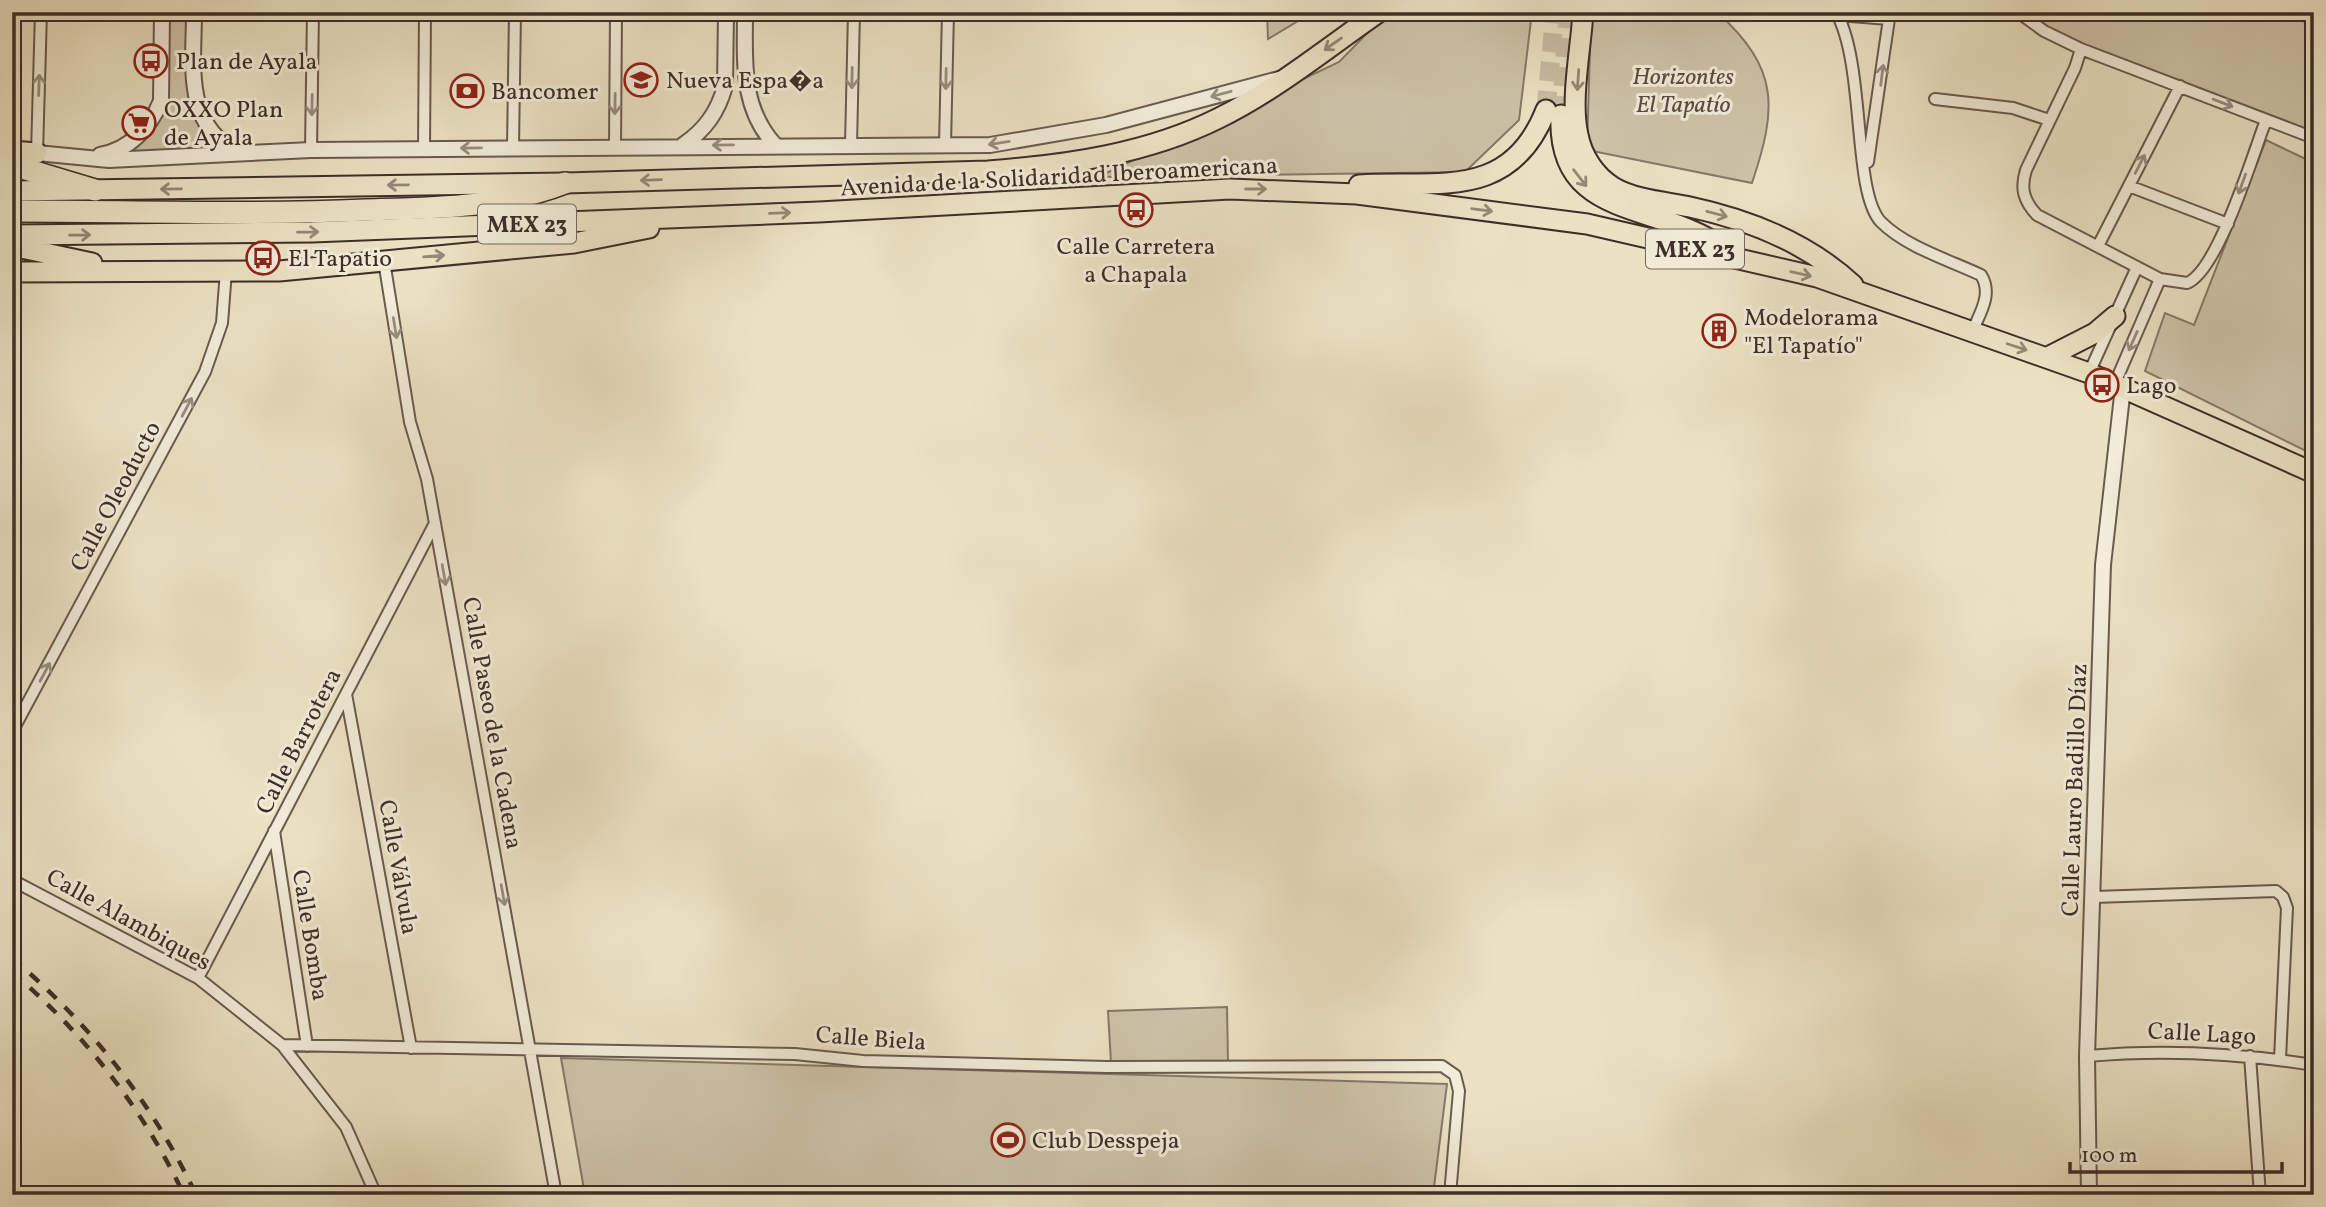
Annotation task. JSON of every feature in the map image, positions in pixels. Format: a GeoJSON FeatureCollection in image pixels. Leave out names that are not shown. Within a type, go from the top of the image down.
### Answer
{"type":"FeatureCollection","features":[{"type":"Feature","properties":{"kind":"highway","name":"Avenida de la Solidaridad Iberoamericana"},"geometry":{"type":"LineString","coordinates":[[12,191],[565,183],[988,171],[1068,163],[1124,152],[1220,118],[1287,76],[1379,12]]}},
{"type":"Feature","properties":{"kind":"highway"},"geometry":{"type":"LineString","coordinates":[[1583,12],[1576,125],[1585,156],[1603,180],[1623,192],[1713,212],[1773,233],[1826,263],[1861,292]]}},
{"type":"Feature","properties":{"kind":"highway"},"geometry":{"type":"LineString","coordinates":[[1291,189],[1382,184],[1445,186],[1471,181],[1496,171],[1518,155],[1554,113],[1565,153],[1577,176],[1595,194],[1617,206],[1688,229],[1758,264]]}},
{"type":"Feature","properties":{"kind":"highway"},"geometry":{"type":"LineString","coordinates":[[12,151],[37,153]]}},
{"type":"Feature","properties":{"kind":"highway"},"geometry":{"type":"LineString","coordinates":[[12,164],[96,190]]}},
{"type":"Feature","properties":{"kind":"highway"},"geometry":{"type":"LineString","coordinates":[[12,211],[253,214],[420,208],[510,200],[565,183]]}},
{"type":"Feature","properties":{"kind":"highway","name":"Avenida de la Solidaridad Iberoamericana"},"geometry":{"type":"LineString","coordinates":[[12,235],[312,232],[705,216],[1230,189],[1291,189],[1357,194],[1578,223],[1817,277],[2090,373],[2314,474]]}},
{"type":"Feature","properties":{"kind":"highway"},"geometry":{"type":"LineString","coordinates":[[12,272],[279,271],[574,243],[705,216]]}},
{"type":"Feature","properties":{"kind":"highway"},"geometry":{"type":"LineString","coordinates":[[12,246],[100,265],[145,271]]}},
{"type":"Feature","properties":{"kind":"highway"},"geometry":{"type":"LineString","coordinates":[[2048,357],[2095,333],[2115,316]]}},
{"type":"Feature","properties":{"kind":"street"},"geometry":{"type":"LineString","coordinates":[[41,12],[37,153],[109,160],[312,150],[683,145],[990,145],[1106,125],[1287,76]]}},
{"type":"Feature","properties":{"kind":"street"},"geometry":{"type":"LineString","coordinates":[[69,156],[108,153],[130,142],[149,124],[160,101],[162,12]]}},
{"type":"Feature","properties":{"kind":"street"},"geometry":{"type":"LineString","coordinates":[[194,12],[194,87],[197,106],[212,133],[239,153]]}},
{"type":"Feature","properties":{"kind":"street"},"geometry":{"type":"LineString","coordinates":[[312,150],[313,12]]}},
{"type":"Feature","properties":{"kind":"street"},"geometry":{"type":"LineString","coordinates":[[424,149],[425,12]]}},
{"type":"Feature","properties":{"kind":"street"},"geometry":{"type":"LineString","coordinates":[[513,147],[515,12]]}},
{"type":"Feature","properties":{"kind":"street"},"geometry":{"type":"LineString","coordinates":[[615,146],[616,12]]}},
{"type":"Feature","properties":{"kind":"street"},"geometry":{"type":"LineString","coordinates":[[683,145],[703,129],[722,97],[725,86],[726,12]]}},
{"type":"Feature","properties":{"kind":"street"},"geometry":{"type":"LineString","coordinates":[[745,12],[747,94],[754,117],[775,145]]}},
{"type":"Feature","properties":{"kind":"street"},"geometry":{"type":"LineString","coordinates":[[850,145],[854,12]]}},
{"type":"Feature","properties":{"kind":"street"},"geometry":{"type":"LineString","coordinates":[[945,145],[948,12]]}},
{"type":"Feature","properties":{"kind":"street"},"geometry":{"type":"LineString","coordinates":[[2018,12],[2044,31],[2081,49],[2314,138]]}},
{"type":"Feature","properties":{"kind":"street"},"geometry":{"type":"LineString","coordinates":[[2303,12],[2314,23]]}},
{"type":"Feature","properties":{"kind":"street"},"geometry":{"type":"LineString","coordinates":[[1866,178],[1889,16],[1837,14],[1851,55],[1858,95],[1866,178],[1870,203],[1880,221],[1904,238],[1981,275],[1987,284],[1987,296],[1972,332]]}},
{"type":"Feature","properties":{"kind":"street"},"geometry":{"type":"LineString","coordinates":[[2081,49],[2026,170],[2022,181],[2024,197],[2038,215],[2160,279],[2178,284],[2197,278],[2228,224],[2266,120]]}},
{"type":"Feature","properties":{"kind":"street"},"geometry":{"type":"LineString","coordinates":[[2098,246],[2179,86]]}},
{"type":"Feature","properties":{"kind":"street"},"geometry":{"type":"LineString","coordinates":[[1858,95],[1879,99]]}},
{"type":"Feature","properties":{"kind":"street"},"geometry":{"type":"LineString","coordinates":[[1935,99],[2013,108],[2049,120]]}},
{"type":"Feature","properties":{"kind":"street"},"geometry":{"type":"LineString","coordinates":[[2129,186],[2228,224]]}},
{"type":"Feature","properties":{"kind":"street","name":"Calle Paseo de la Cadena"},"geometry":{"type":"LineString","coordinates":[[384,261],[410,422],[435,523],[556,1195]]}},
{"type":"Feature","properties":{"kind":"street"},"geometry":{"type":"LineString","coordinates":[[2090,373],[2137,267]]}},
{"type":"Feature","properties":{"kind":"street","name":"Calle Oleoducto"},"geometry":{"type":"LineString","coordinates":[[12,733],[205,372],[222,323],[226,271]]}},
{"type":"Feature","properties":{"kind":"street"},"geometry":{"type":"LineString","coordinates":[[2119,385],[2160,279]]}},
{"type":"Feature","properties":{"kind":"street","name":"Calle Lauro Badillo Díaz"},"geometry":{"type":"LineString","coordinates":[[2089,1195],[2087,1055],[2103,565],[2119,385]]}},
{"type":"Feature","properties":{"kind":"street","name":"Calle Barrotera"},"geometry":{"type":"LineString","coordinates":[[198,978],[435,523]]}},
{"type":"Feature","properties":{"kind":"street","name":"Calle Válvula"},"geometry":{"type":"LineString","coordinates":[[346,694],[411,1048]]}},
{"type":"Feature","properties":{"kind":"street","name":"Calle Bomba"},"geometry":{"type":"LineString","coordinates":[[274,831],[307,1046]]}},
{"type":"Feature","properties":{"kind":"street","name":"Calle Alambiques"},"geometry":{"type":"LineString","coordinates":[[12,880],[198,978],[282,1045],[346,1127],[376,1195]]}},
{"type":"Feature","properties":{"kind":"street"},"geometry":{"type":"LineString","coordinates":[[2094,897],[2276,891],[2283,897],[2287,908],[2280,1059]]}},
{"type":"Feature","properties":{"kind":"street","name":"Calle Biela"},"geometry":{"type":"LineString","coordinates":[[282,1045],[531,1047],[795,1054],[863,1062],[1079,1066],[1442,1066],[1455,1075],[1459,1091],[1450,1195]]}},
{"type":"Feature","properties":{"kind":"street","name":"Calle Lago"},"geometry":{"type":"LineString","coordinates":[[2087,1055],[2148,1051],[2250,1055],[2314,1065]]}},
{"type":"Feature","properties":{"kind":"street"},"geometry":{"type":"LineString","coordinates":[[2250,1055],[2260,1195]]}},
{"type":"Feature","properties":{"kind":"green space"},"geometry":{"type":"Polygon","coordinates":[[[162,12],[192,12],[192,100],[230,154],[94,159],[140,134],[161,101],[162,12]]]}},
{"type":"Feature","properties":{"kind":"green space"},"geometry":{"type":"Polygon","coordinates":[[[1267,12],[1313,12],[1268,39],[1267,12]]]}},
{"type":"Feature","properties":{"kind":"green space"},"geometry":{"type":"Polygon","coordinates":[[[1388,12],[1532,12],[1519,120],[1465,172],[1098,177],[1339,62],[1388,12]]]}},
{"type":"Feature","properties":{"kind":"green space","name":"Horizontes El Tapatío"},"geometry":{"type":"Polygon","coordinates":[[[1591,12],[1717,12],[1738,33],[1753,52],[1768,91],[1766,133],[1752,183],[1587,150],[1591,12]]]}},
{"type":"Feature","properties":{"kind":"green space"},"geometry":{"type":"Polygon","coordinates":[[[2019,12],[2303,12],[2314,20],[2314,138],[2093,53],[2019,12]]]}},
{"type":"Feature","properties":{"kind":"green space"},"geometry":{"type":"Polygon","coordinates":[[[2266,140],[2314,163],[2314,455],[2145,371],[2165,313],[2194,325],[2266,140]]]}},
{"type":"Feature","properties":{"kind":"green space"},"geometry":{"type":"Polygon","coordinates":[[[1227,1007],[1228,1061],[1111,1063],[1108,1011],[1227,1007]]]}},
{"type":"Feature","properties":{"kind":"green space","name":"Club Desspeja"},"geometry":{"type":"Polygon","coordinates":[[[561,1058],[1447,1084],[1433,1195],[585,1195],[561,1058]]]}},
{"type":"Feature","properties":{"kind":"tunnel"},"geometry":{"type":"LineString","coordinates":[[1546,110],[1555,12]]}},
{"type":"Feature","properties":{"kind":"tunnel"},"geometry":{"type":"LineString","coordinates":[[1561,115],[1568,12]]}},
{"type":"Feature","properties":{"kind":"railway"},"geometry":{"type":"LineString","coordinates":[[12,958],[67,1010],[117,1066],[160,1128],[196,1195]]}},
{"type":"Feature","properties":{"kind":"railway"},"geometry":{"type":"LineString","coordinates":[[12,972],[64,1021],[110,1075],[150,1133],[184,1195]]}},
{"type":"Feature","properties":{"kind":"place","name":"Plan de Ayala"},"geometry":{"type":"Point","coordinates":[151,61]}},
{"type":"Feature","properties":{"kind":"place","name":"Nueva Espa�a"},"geometry":{"type":"Point","coordinates":[641,80]}},
{"type":"Feature","properties":{"kind":"place","name":"Bancomer"},"geometry":{"type":"Point","coordinates":[467,91]}},
{"type":"Feature","properties":{"kind":"place","name":"OXXO Plan de Ayala"},"geometry":{"type":"Point","coordinates":[139,123]}},
{"type":"Feature","properties":{"kind":"place","name":"Calle Carretera a Chapala"},"geometry":{"type":"Point","coordinates":[1136,210]}},
{"type":"Feature","properties":{"kind":"place","name":"El Tapatio"},"geometry":{"type":"Point","coordinates":[263,258]}},
{"type":"Feature","properties":{"kind":"place","name":"Modelorama \"El Tapatío\""},"geometry":{"type":"Point","coordinates":[1719,331]}},
{"type":"Feature","properties":{"kind":"place","name":"Lago"},"geometry":{"type":"Point","coordinates":[2102,385]}},
{"type":"Feature","properties":{"kind":"place","name":"Club Desspeja"},"geometry":{"type":"Point","coordinates":[1008,1140]}}]}
